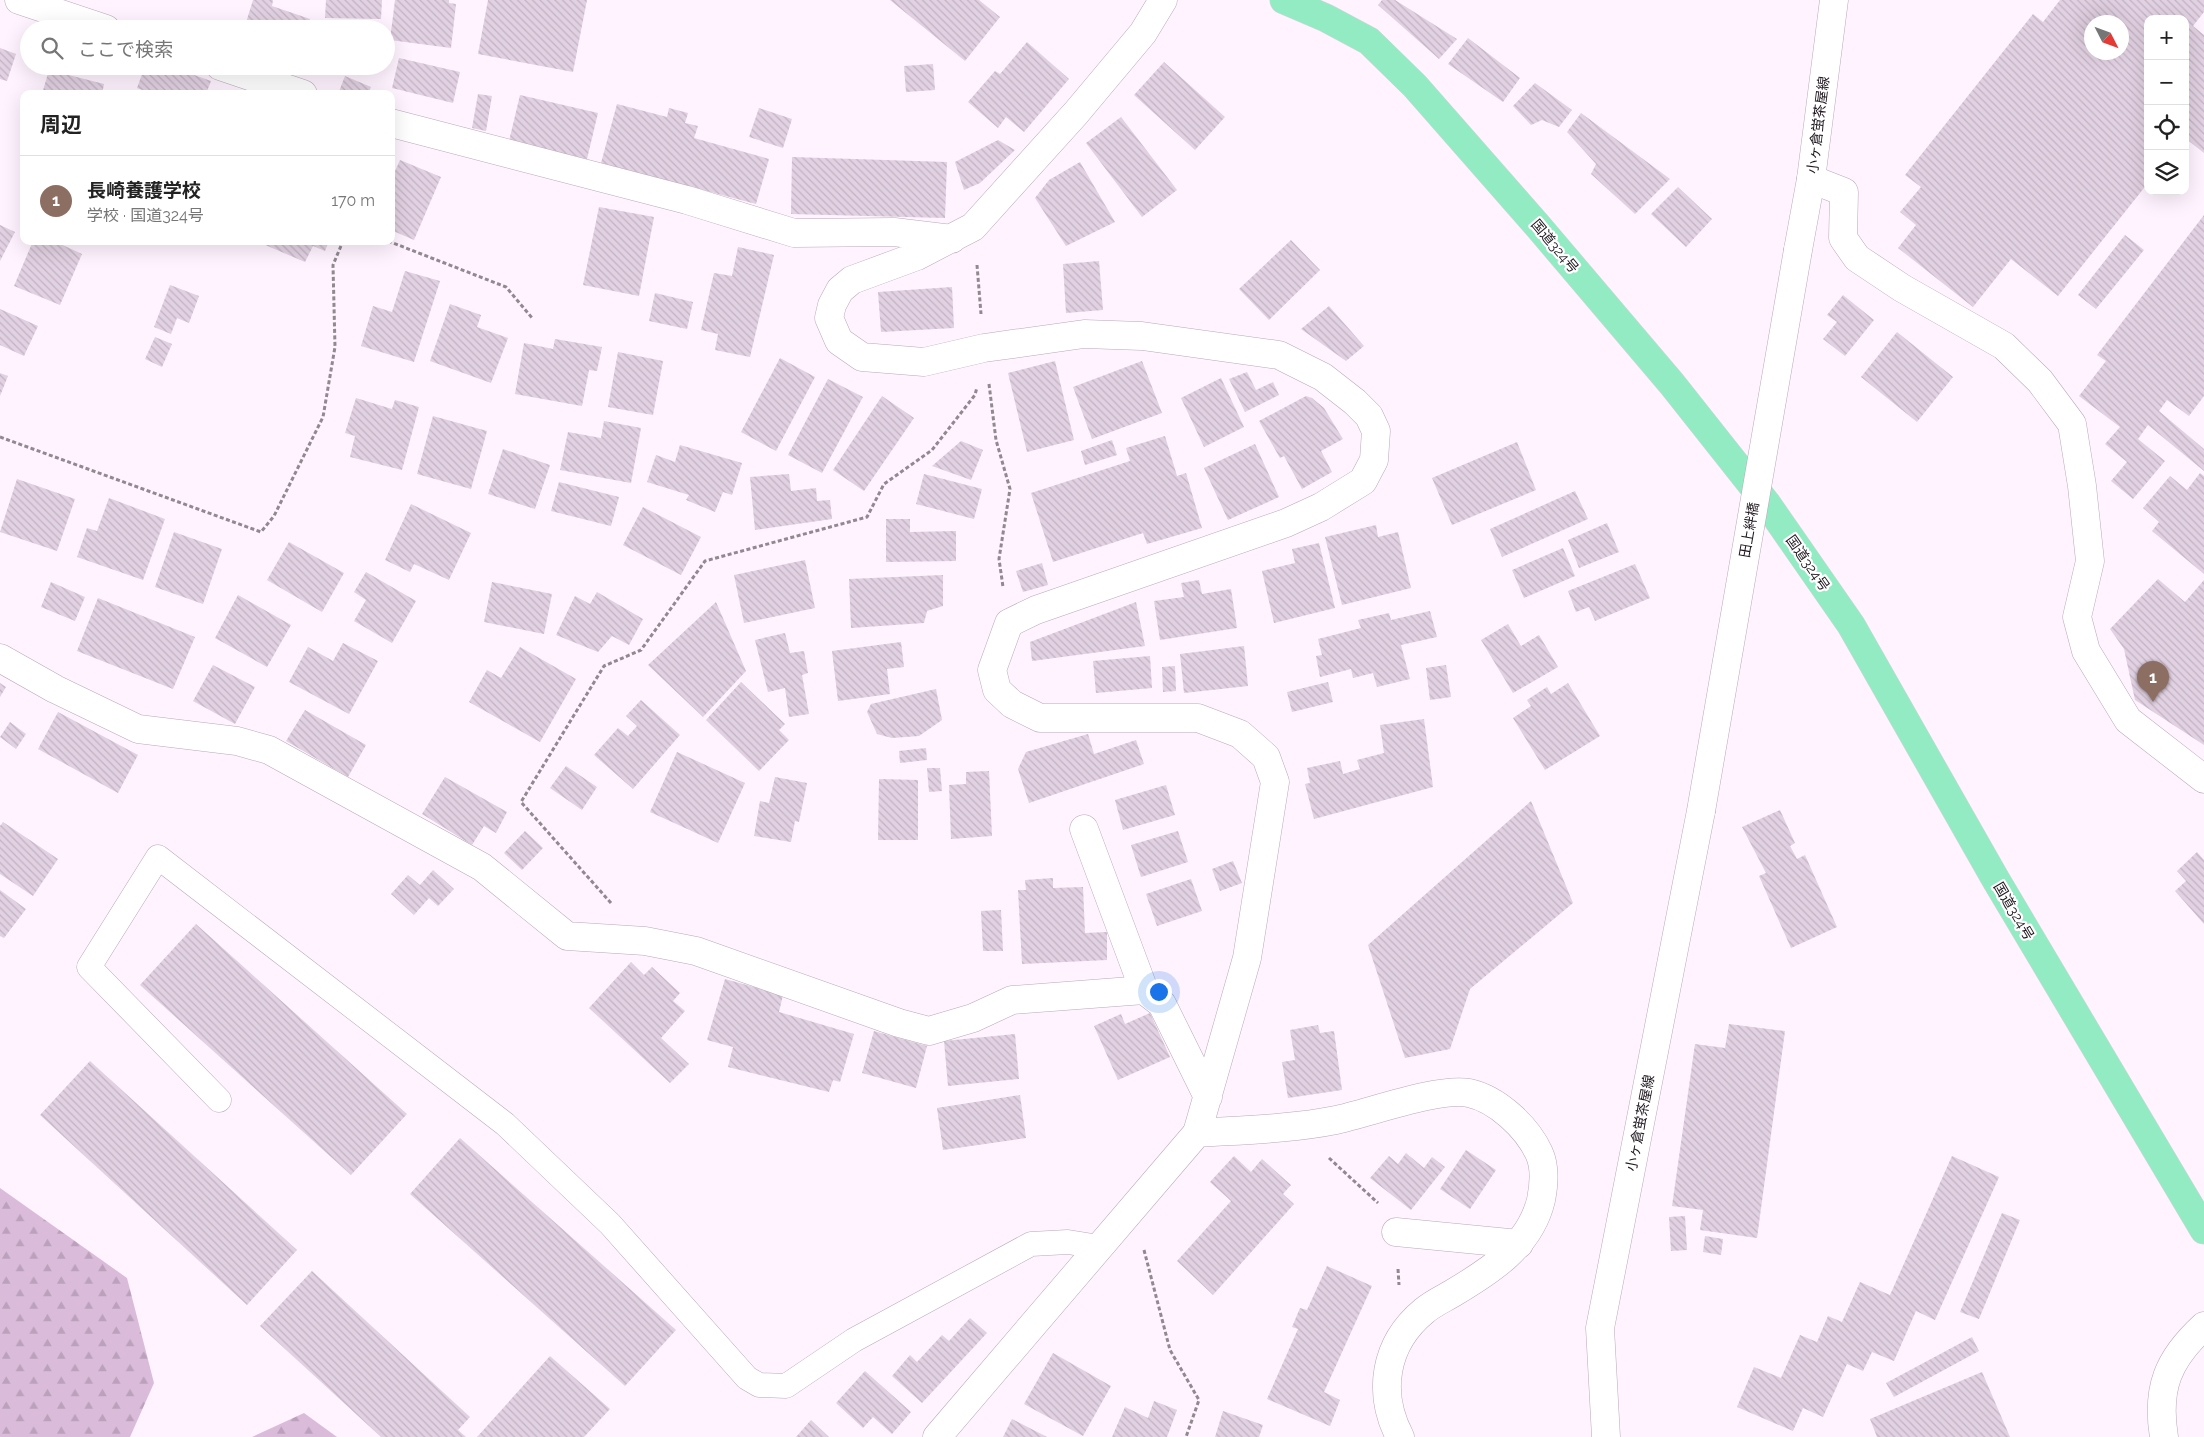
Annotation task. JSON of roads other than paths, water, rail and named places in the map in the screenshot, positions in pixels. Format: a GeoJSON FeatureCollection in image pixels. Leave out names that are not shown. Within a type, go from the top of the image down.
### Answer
{"type":"FeatureCollection","features":[{"type":"Feature","properties":{"kind":"highway","name":"国道324号"},"geometry":{"type":"LineString","coordinates":[[1284,0],[1326,18],[1369,41],[1415,86],[1544,232],[1672,384],[1767,504],[1851,625],[2001,889],[2204,1230]]}},
{"type":"Feature","properties":{"kind":"street"},"geometry":{"type":"LineString","coordinates":[[19,0],[79,20]]}},
{"type":"Feature","properties":{"kind":"street"},"geometry":{"type":"LineString","coordinates":[[937,1437],[1023,1339],[1197,1133],[1248,958],[1275,782],[1266,757],[1240,734],[1198,718],[1040,718],[1012,704],[997,690],[992,670],[1008,623],[1036,610],[1286,523],[1320,507],[1363,481],[1374,460],[1376,431],[1369,416],[1355,402],[1323,377],[1279,355],[1142,336],[1084,334],[984,348],[924,362],[862,357],[839,340],[829,318],[832,305],[840,290],[852,280],[917,256],[963,233],[1076,113],[1143,33],[1163,0]]}},
{"type":"Feature","properties":{"kind":"street","name":"小ヶ倉蛍茶屋線"},"geometry":{"type":"LineString","coordinates":[[1798,250],[1811,179],[1834,0]]}},
{"type":"Feature","properties":{"kind":"street"},"geometry":{"type":"LineString","coordinates":[[247,75],[291,90]]}},
{"type":"Feature","properties":{"kind":"street"},"geometry":{"type":"LineString","coordinates":[[395,124],[687,200],[794,233],[963,233]]}},
{"type":"Feature","properties":{"kind":"street"},"geometry":{"type":"LineString","coordinates":[[1811,179],[1844,192],[1843,238],[1857,258],[1902,288],[2004,346],[2040,381],[2072,424],[2082,486],[2090,561],[2077,616],[2086,651],[2128,720],[2204,779]]}},
{"type":"Feature","properties":{"kind":"street","name":"田上絆橋"},"geometry":{"type":"LineString","coordinates":[[1701,811],[1798,250]]}},
{"type":"Feature","properties":{"kind":"street"},"geometry":{"type":"LineString","coordinates":[[0,658],[54,689],[138,729],[237,740],[268,750],[482,867],[566,936],[645,941],[696,951],[929,1032],[973,1018],[1012,1000],[1144,990]]}},
{"type":"Feature","properties":{"kind":"street","name":"小ヶ倉蛍茶屋線"},"geometry":{"type":"LineString","coordinates":[[1606,1437],[1600,1328],[1701,811]]}},
{"type":"Feature","properties":{"kind":"street"},"geometry":{"type":"LineString","coordinates":[[1084,829],[1144,990],[1162,1004],[1208,1097]]}},
{"type":"Feature","properties":{"kind":"street"},"geometry":{"type":"LineString","coordinates":[[1197,1133],[1297,1126],[1335,1120],[1436,1095],[1468,1093],[1489,1100],[1510,1116],[1528,1135],[1540,1153],[1545,1181],[1532,1225],[1519,1244],[1495,1267],[1424,1310],[1406,1329],[1394,1350],[1388,1372],[1386,1394],[1390,1418],[1400,1437]]}},
{"type":"Feature","properties":{"kind":"street"},"geometry":{"type":"LineString","coordinates":[[1396,1232],[1519,1244]]}},
{"type":"Feature","properties":{"kind":"street"},"geometry":{"type":"LineString","coordinates":[[2164,1437],[2163,1385],[2180,1349],[2204,1326]]}},
{"type":"Feature","properties":{"kind":"lane"},"geometry":{"type":"LineString","coordinates":[[219,1100],[89,967],[158,857],[506,1124],[610,1224],[747,1378],[759,1385],[786,1386],[854,1340],[1031,1244],[1068,1242],[1099,1247]]}},
{"type":"Feature","properties":{"kind":"place","name":"長崎養護学校"},"geometry":{"type":"Point","coordinates":[2153,702]}}]}
